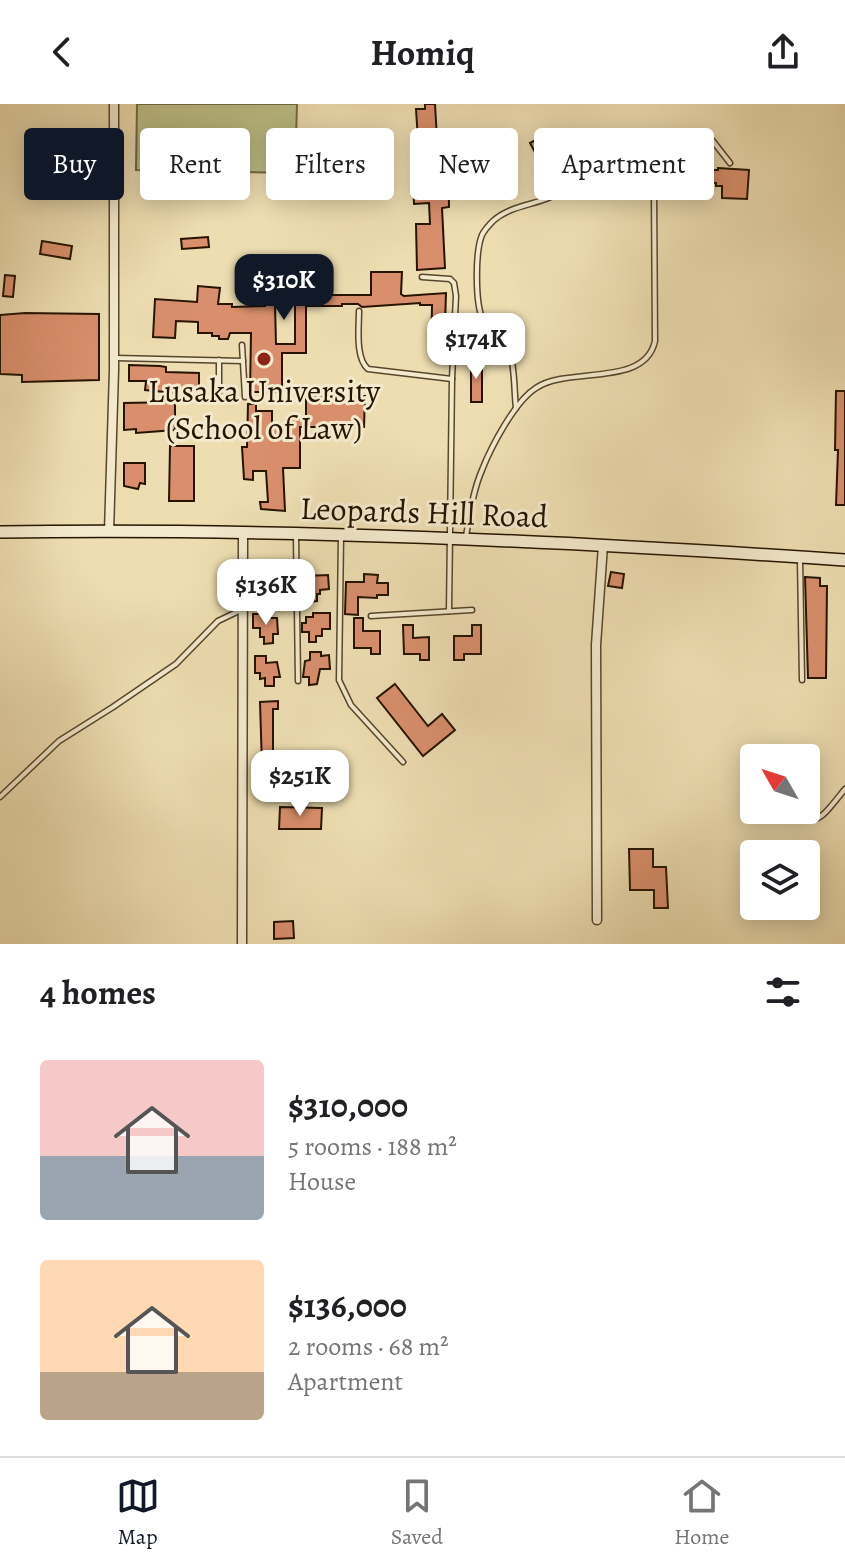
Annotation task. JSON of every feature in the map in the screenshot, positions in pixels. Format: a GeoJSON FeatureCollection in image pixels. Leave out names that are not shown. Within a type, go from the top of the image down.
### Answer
{"type":"FeatureCollection","features":[{"type":"Feature","properties":{"kind":"main road","name":"Leopards Hill Road"},"geometry":{"type":"LineString","coordinates":[[0,532],[450,537],[845,560]]}},
{"type":"Feature","properties":{"kind":"street"},"geometry":{"type":"LineString","coordinates":[[109,532],[114,358],[114,104]]}},
{"type":"Feature","properties":{"kind":"street"},"geometry":{"type":"LineString","coordinates":[[242,944],[243,533]]}},
{"type":"Feature","properties":{"kind":"street"},"geometry":{"type":"LineString","coordinates":[[597,920],[596,645],[603,545]]}},
{"type":"Feature","properties":{"kind":"lane"},"geometry":{"type":"LineString","coordinates":[[466,538],[482,469],[516,408],[535,388],[557,380],[630,369],[653,351],[654,189],[658,169],[679,145],[692,138],[712,140],[730,163]]}},
{"type":"Feature","properties":{"kind":"lane"},"geometry":{"type":"LineString","coordinates":[[516,408],[511,357],[480,312],[477,293],[479,243],[484,231],[496,218],[511,209],[540,200]]}},
{"type":"Feature","properties":{"kind":"lane"},"geometry":{"type":"LineString","coordinates":[[422,277],[450,279],[454,283],[456,296],[449,611]]}},
{"type":"Feature","properties":{"kind":"lane"},"geometry":{"type":"LineString","coordinates":[[359,311],[362,365],[368,369],[452,379]]}},
{"type":"Feature","properties":{"kind":"lane"},"geometry":{"type":"LineString","coordinates":[[242,345],[245,397]]}},
{"type":"Feature","properties":{"kind":"lane"},"geometry":{"type":"LineString","coordinates":[[114,358],[243,361]]}},
{"type":"Feature","properties":{"kind":"lane"},"geometry":{"type":"LineString","coordinates":[[219,360],[219,392]]}},
{"type":"Feature","properties":{"kind":"lane"},"geometry":{"type":"LineString","coordinates":[[296,534],[298,681]]}},
{"type":"Feature","properties":{"kind":"lane"},"geometry":{"type":"LineString","coordinates":[[341,534],[339,680],[351,705],[403,762]]}},
{"type":"Feature","properties":{"kind":"lane"},"geometry":{"type":"LineString","coordinates":[[800,557],[802,680]]}},
{"type":"Feature","properties":{"kind":"lane"},"geometry":{"type":"LineString","coordinates":[[0,797],[59,741],[176,664],[218,621],[244,608]]}},
{"type":"Feature","properties":{"kind":"lane"},"geometry":{"type":"LineString","coordinates":[[371,616],[472,610]]}},
{"type":"Feature","properties":{"kind":"lane"},"geometry":{"type":"LineString","coordinates":[[820,818],[845,789]]}},
{"type":"Feature","properties":{"kind":"green space"},"geometry":{"type":"Polygon","coordinates":[[[137,104],[297,104],[296,128],[266,128],[266,172],[250,172],[250,128],[140,128],[140,170],[136,170],[137,104]]]}},
{"type":"Feature","properties":{"kind":"building"},"geometry":{"type":"Polygon","coordinates":[[[425,104],[435,104],[436,128],[417,128],[416,109],[425,109],[425,104]]]}},
{"type":"Feature","properties":{"kind":"building"},"geometry":{"type":"Polygon","coordinates":[[[714,170],[749,170],[747,199],[722,198],[722,186],[714,183],[714,170]]]}},
{"type":"Feature","properties":{"kind":"building"},"geometry":{"type":"Polygon","coordinates":[[[414,200],[449,200],[449,207],[442,208],[445,268],[417,270],[416,224],[430,224],[429,203],[414,204],[414,200]]]}},
{"type":"Feature","properties":{"kind":"building"},"geometry":{"type":"Polygon","coordinates":[[[208,237],[209,247],[182,249],[181,239],[208,237]]]}},
{"type":"Feature","properties":{"kind":"building"},"geometry":{"type":"Polygon","coordinates":[[[42,241],[72,246],[70,259],[40,254],[42,241]]]}},
{"type":"Feature","properties":{"kind":"building"},"geometry":{"type":"Polygon","coordinates":[[[371,272],[402,272],[401,294],[404,296],[446,293],[444,354],[431,354],[432,305],[420,303],[362,307],[358,304],[306,306],[306,353],[282,353],[282,392],[250,392],[251,333],[230,333],[228,339],[219,339],[212,333],[198,333],[198,322],[176,321],[175,338],[153,337],[155,299],[197,302],[198,286],[220,288],[218,304],[232,304],[232,307],[275,303],[276,344],[295,344],[295,295],[371,295],[371,272]]]}},
{"type":"Feature","properties":{"kind":"building"},"geometry":{"type":"Polygon","coordinates":[[[5,275],[15,276],[13,297],[3,296],[5,275]]]}},
{"type":"Feature","properties":{"kind":"building"},"geometry":{"type":"Polygon","coordinates":[[[99,314],[99,380],[22,382],[22,375],[0,374],[0,315],[99,314]]]}},
{"type":"Feature","properties":{"kind":"building"},"geometry":{"type":"Polygon","coordinates":[[[471,360],[482,360],[482,402],[471,402],[471,360]]]}},
{"type":"Feature","properties":{"kind":"building"},"geometry":{"type":"Polygon","coordinates":[[[129,365],[166,367],[166,372],[199,373],[199,388],[178,389],[175,393],[145,390],[146,381],[129,381],[129,365]]]}},
{"type":"Feature","properties":{"kind":"building"},"geometry":{"type":"Polygon","coordinates":[[[836,391],[845,391],[845,505],[836,505],[836,391]]]}},
{"type":"Feature","properties":{"kind":"building"},"geometry":{"type":"Polygon","coordinates":[[[365,396],[364,427],[300,427],[300,468],[283,468],[285,511],[261,509],[260,502],[268,502],[266,471],[253,471],[253,480],[244,479],[242,447],[247,447],[248,404],[256,404],[256,411],[272,411],[272,426],[288,426],[288,419],[306,419],[306,397],[365,396]]]}},
{"type":"Feature","properties":{"kind":"building"},"geometry":{"type":"Polygon","coordinates":[[[175,402],[175,430],[136,433],[136,429],[124,430],[124,403],[175,402]]]}},
{"type":"Feature","properties":{"kind":"building"},"geometry":{"type":"Polygon","coordinates":[[[170,446],[194,446],[194,501],[169,501],[170,446]]]}},
{"type":"Feature","properties":{"kind":"building"},"geometry":{"type":"Polygon","coordinates":[[[124,463],[145,463],[145,484],[140,483],[138,489],[124,486],[124,463]]]}},
{"type":"Feature","properties":{"kind":"building"},"geometry":{"type":"Polygon","coordinates":[[[254,572],[267,572],[267,580],[276,579],[276,586],[282,586],[282,595],[274,595],[275,604],[265,604],[261,587],[254,587],[254,572]]]}},
{"type":"Feature","properties":{"kind":"building"},"geometry":{"type":"Polygon","coordinates":[[[611,572],[624,574],[622,588],[608,586],[611,572]]]}},
{"type":"Feature","properties":{"kind":"building"},"geometry":{"type":"Polygon","coordinates":[[[364,574],[378,575],[377,583],[388,583],[388,595],[358,597],[358,615],[345,614],[346,582],[364,582],[364,574]]]}},
{"type":"Feature","properties":{"kind":"building"},"geometry":{"type":"Polygon","coordinates":[[[328,575],[329,589],[320,590],[317,601],[308,602],[308,594],[302,594],[304,576],[328,575]]]}},
{"type":"Feature","properties":{"kind":"building"},"geometry":{"type":"Polygon","coordinates":[[[805,577],[820,578],[820,586],[827,586],[826,678],[808,678],[805,577]]]}},
{"type":"Feature","properties":{"kind":"building"},"geometry":{"type":"Polygon","coordinates":[[[313,613],[330,613],[330,629],[322,629],[322,636],[316,636],[316,642],[309,642],[309,632],[302,632],[302,623],[306,623],[306,617],[313,617],[313,613]]]}},
{"type":"Feature","properties":{"kind":"building"},"geometry":{"type":"Polygon","coordinates":[[[253,614],[277,618],[278,634],[273,634],[273,643],[264,644],[260,628],[253,628],[253,614]]]}},
{"type":"Feature","properties":{"kind":"building"},"geometry":{"type":"Polygon","coordinates":[[[354,618],[363,618],[363,631],[380,631],[380,654],[371,654],[371,648],[354,648],[354,618]]]}},
{"type":"Feature","properties":{"kind":"building"},"geometry":{"type":"Polygon","coordinates":[[[403,625],[413,625],[413,638],[429,637],[429,660],[420,660],[420,654],[404,654],[403,625]]]}},
{"type":"Feature","properties":{"kind":"building"},"geometry":{"type":"Polygon","coordinates":[[[472,625],[481,625],[481,654],[464,654],[464,660],[454,660],[454,636],[472,636],[472,625]]]}},
{"type":"Feature","properties":{"kind":"building"},"geometry":{"type":"Polygon","coordinates":[[[310,652],[329,655],[330,669],[320,669],[317,684],[309,685],[309,677],[303,677],[310,652]]]}},
{"type":"Feature","properties":{"kind":"building"},"geometry":{"type":"Polygon","coordinates":[[[255,656],[266,656],[266,663],[277,662],[280,677],[274,677],[274,686],[265,686],[265,678],[260,679],[260,673],[255,673],[255,656]]]}},
{"type":"Feature","properties":{"kind":"building"},"geometry":{"type":"Polygon","coordinates":[[[395,684],[428,726],[442,714],[455,730],[423,756],[377,698],[395,684]]]}},
{"type":"Feature","properties":{"kind":"building"},"geometry":{"type":"Polygon","coordinates":[[[278,701],[278,709],[273,709],[273,755],[278,755],[278,766],[262,766],[260,702],[278,701]]]}},
{"type":"Feature","properties":{"kind":"building"},"geometry":{"type":"Polygon","coordinates":[[[280,807],[322,808],[321,829],[279,829],[280,807]]]}},
{"type":"Feature","properties":{"kind":"building"},"geometry":{"type":"Polygon","coordinates":[[[629,849],[653,849],[653,867],[666,867],[668,908],[654,908],[654,890],[630,890],[629,849]]]}},
{"type":"Feature","properties":{"kind":"building"},"geometry":{"type":"Polygon","coordinates":[[[293,921],[294,938],[274,939],[274,922],[293,921]]]}},
{"type":"Feature","properties":{"kind":"place","name":"Lusaka University (School of Law)"},"geometry":{"type":"Point","coordinates":[264,359]}}]}
